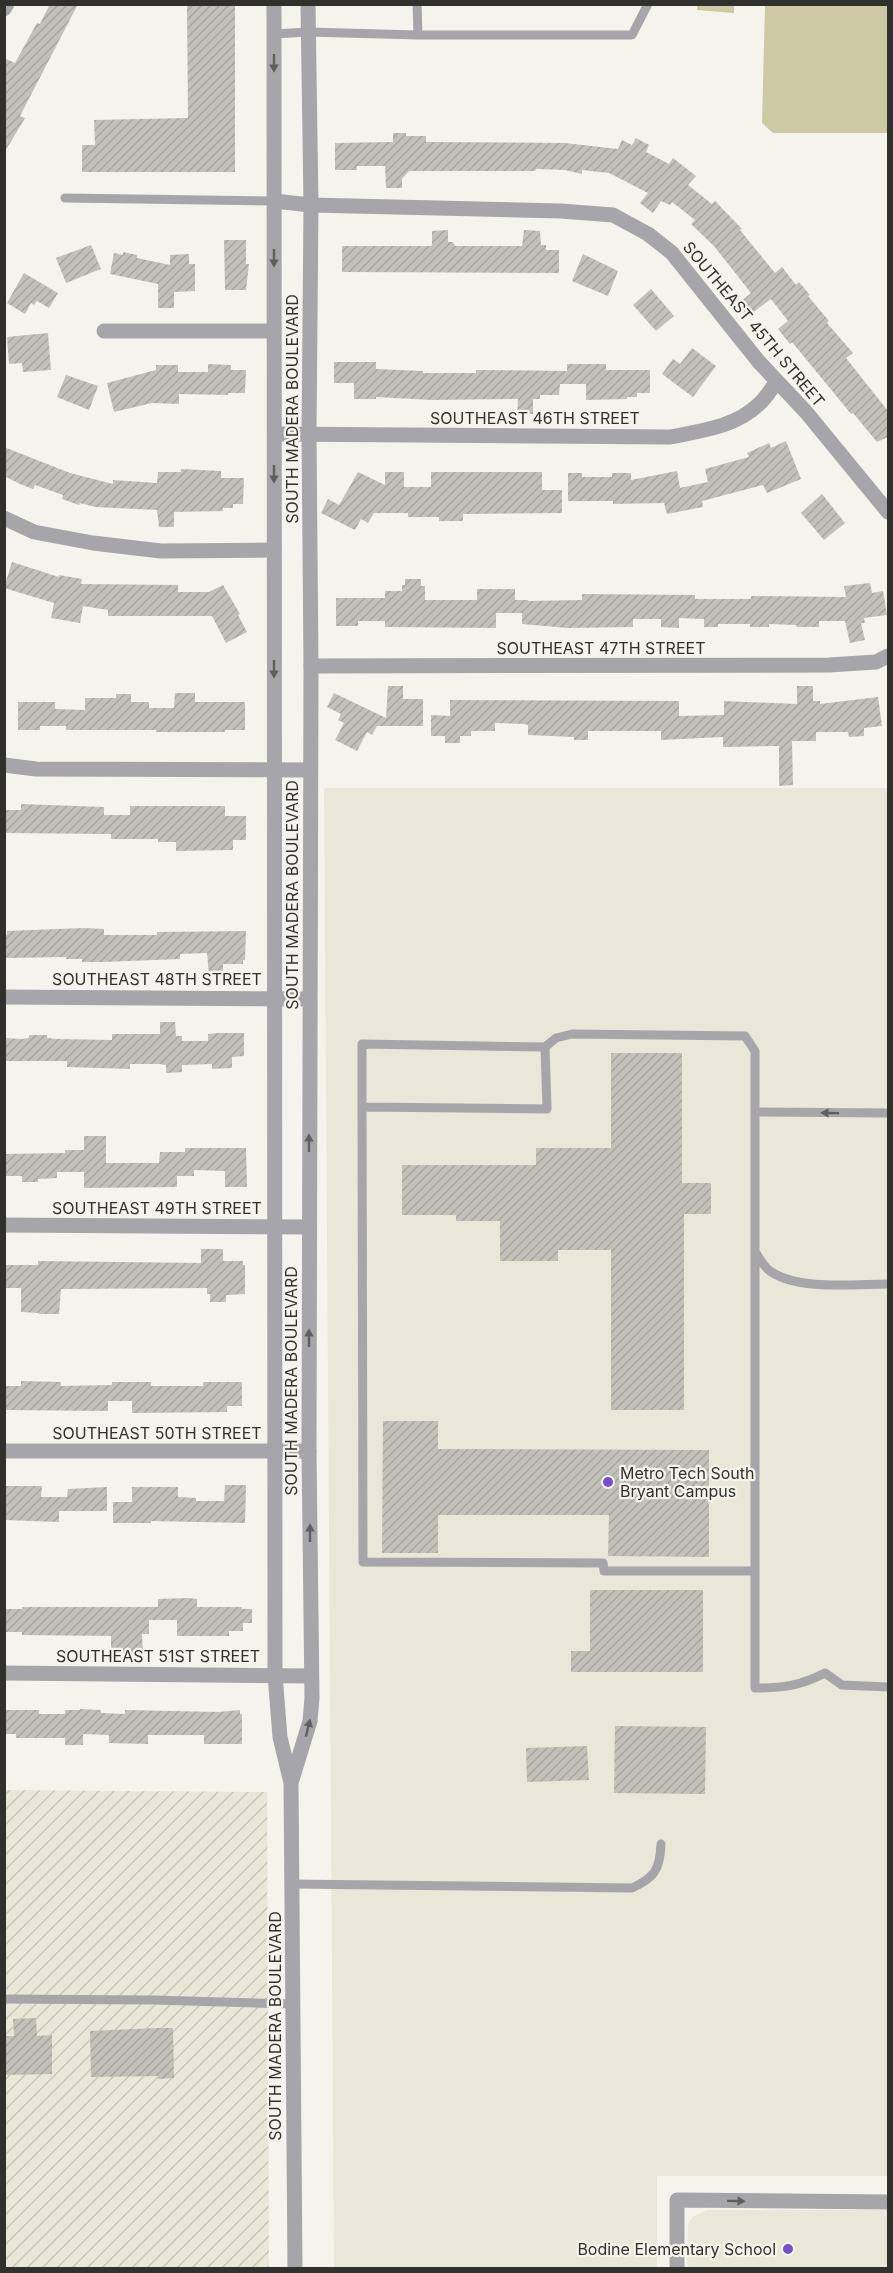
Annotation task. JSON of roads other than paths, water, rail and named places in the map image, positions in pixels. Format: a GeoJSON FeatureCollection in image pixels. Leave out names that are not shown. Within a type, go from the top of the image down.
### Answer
{"type":"FeatureCollection","features":[{"type":"Feature","properties":{"kind":"street"},"geometry":{"type":"LineString","coordinates":[[4,9],[7,4]]}},
{"type":"Feature","properties":{"kind":"street","name":"SOUTH MADERA BOULEVARD"},"geometry":{"type":"LineString","coordinates":[[274,4],[275,1675],[280,1737],[291,1784],[295,2268]]}},
{"type":"Feature","properties":{"kind":"street","name":"SOUTH MADERA BOULEVARD"},"geometry":{"type":"LineString","coordinates":[[291,1784],[310,1721],[311,1676],[309,434],[311,204],[308,4]]}},
{"type":"Feature","properties":{"kind":"street","name":"SOUTHEAST 45TH STREET"},"geometry":{"type":"LineString","coordinates":[[274,201],[561,211],[613,215],[648,234],[672,254],[888,512]]}},
{"type":"Feature","properties":{"kind":"street"},"geometry":{"type":"LineString","coordinates":[[104,331],[274,331]]}},
{"type":"Feature","properties":{"kind":"street","name":"SOUTHEAST 46TH STREET"},"geometry":{"type":"LineString","coordinates":[[275,434],[670,437],[711,429],[738,420],[759,404],[777,381]]}},
{"type":"Feature","properties":{"kind":"street"},"geometry":{"type":"LineString","coordinates":[[4,518],[34,532],[104,545],[161,551],[274,550]]}},
{"type":"Feature","properties":{"kind":"street","name":"SOUTHEAST 47TH STREET"},"geometry":{"type":"LineString","coordinates":[[311,666],[829,665],[876,662],[888,656]]}},
{"type":"Feature","properties":{"kind":"street"},"geometry":{"type":"LineString","coordinates":[[4,765],[36,769],[310,770]]}},
{"type":"Feature","properties":{"kind":"street","name":"SOUTHEAST 48TH STREET"},"geometry":{"type":"LineString","coordinates":[[4,997],[309,999]]}},
{"type":"Feature","properties":{"kind":"street","name":"SOUTHEAST 49TH STREET"},"geometry":{"type":"LineString","coordinates":[[4,1225],[309,1227]]}},
{"type":"Feature","properties":{"kind":"street","name":"SOUTHEAST 50TH STREET"},"geometry":{"type":"LineString","coordinates":[[4,1451],[309,1451]]}},
{"type":"Feature","properties":{"kind":"street","name":"SOUTHEAST 51ST STREET"},"geometry":{"type":"LineString","coordinates":[[4,1673],[311,1676]]}},
{"type":"Feature","properties":{"kind":"street"},"geometry":{"type":"LineString","coordinates":[[677,2268],[677,2200],[888,2202]]}},
{"type":"Feature","properties":{"kind":"lane"},"geometry":{"type":"LineString","coordinates":[[417,4],[418,35]]}},
{"type":"Feature","properties":{"kind":"lane"},"geometry":{"type":"LineString","coordinates":[[274,34],[308,32],[418,35],[632,35],[648,4]]}},
{"type":"Feature","properties":{"kind":"lane"},"geometry":{"type":"LineString","coordinates":[[65,198],[274,201]]}},
{"type":"Feature","properties":{"kind":"lane"},"geometry":{"type":"LineString","coordinates":[[755,1571],[604,1571],[603,1563],[363,1562],[362,1044],[545,1047],[556,1038],[572,1034],[745,1036],[755,1051],[756,1253],[755,1688],[784,1688],[810,1681],[825,1673],[842,1684],[888,1687]]}},
{"type":"Feature","properties":{"kind":"lane"},"geometry":{"type":"LineString","coordinates":[[362,1107],[547,1109],[545,1047]]}},
{"type":"Feature","properties":{"kind":"lane"},"geometry":{"type":"LineString","coordinates":[[755,1112],[888,1113]]}},
{"type":"Feature","properties":{"kind":"lane"},"geometry":{"type":"LineString","coordinates":[[756,1253],[769,1270],[789,1281],[825,1284],[888,1284]]}},
{"type":"Feature","properties":{"kind":"lane"},"geometry":{"type":"LineString","coordinates":[[292,1884],[632,1888],[650,1880],[659,1861],[661,1844]]}},
{"type":"Feature","properties":{"kind":"lane"},"geometry":{"type":"LineString","coordinates":[[4,1999],[293,2004]]}},
{"type":"Feature","properties":{"kind":"place","name":"Metro Tech South Bryant Campus"},"geometry":{"type":"Point","coordinates":[608,1482]}},
{"type":"Feature","properties":{"kind":"place","name":"Bodine Elementary School"},"geometry":{"type":"Point","coordinates":[788,2249]}}]}
